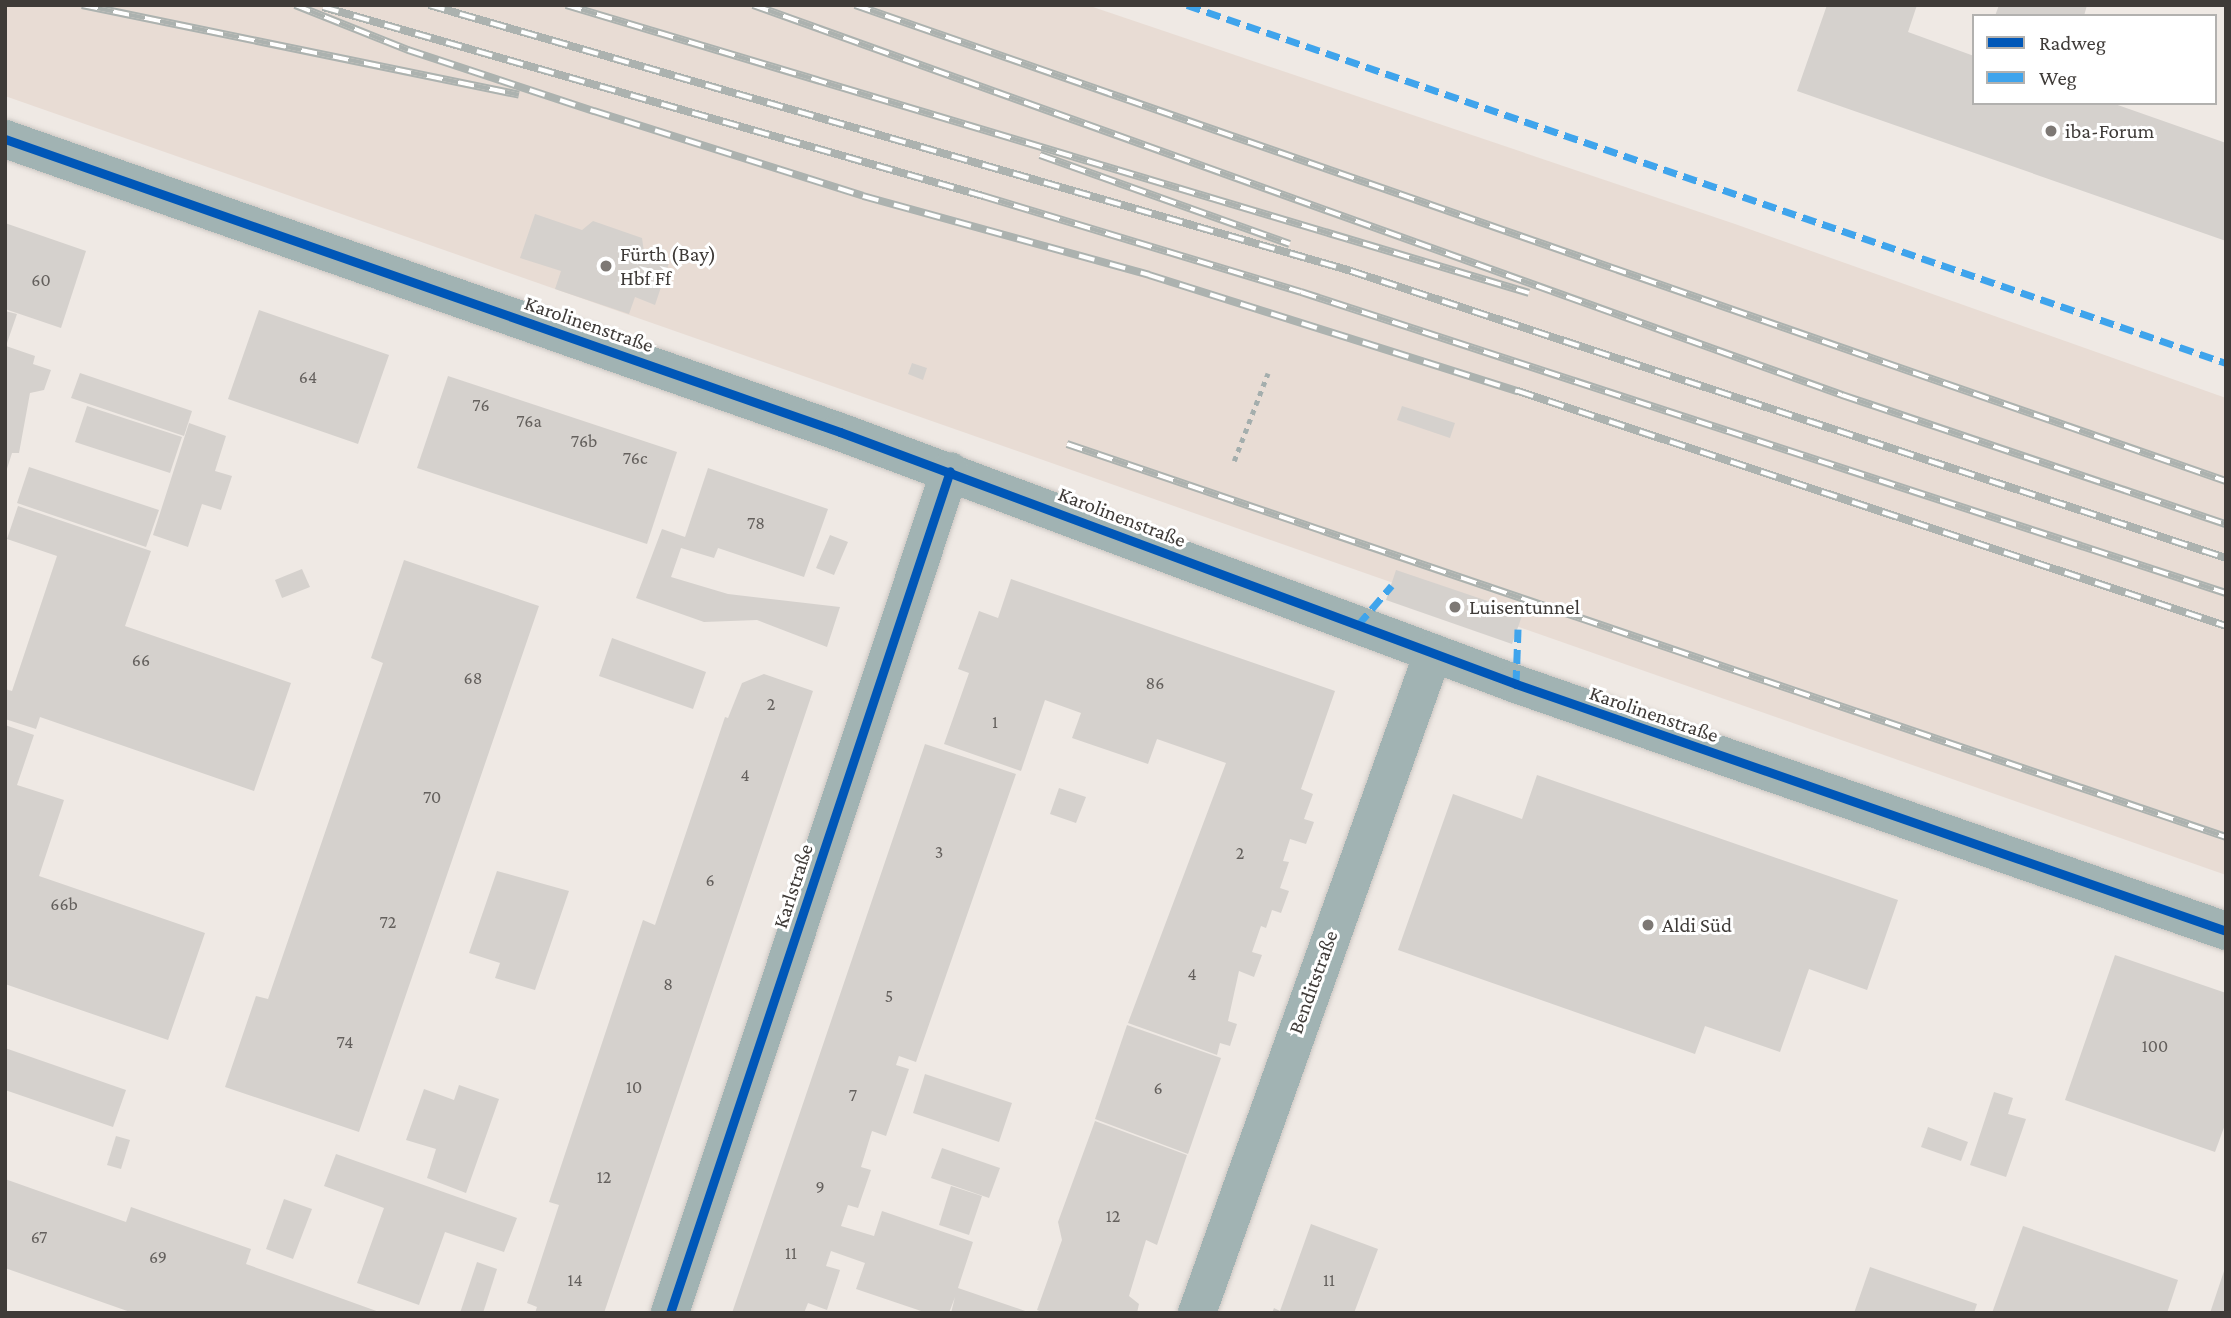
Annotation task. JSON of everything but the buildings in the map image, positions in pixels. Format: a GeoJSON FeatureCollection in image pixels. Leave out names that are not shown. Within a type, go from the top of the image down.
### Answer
{"type":"FeatureCollection","features":[{"type":"Feature","properties":{"kind":"street","name":"Karolinenstraße"},"geometry":{"type":"LineString","coordinates":[[5,139],[950,471],[1433,653],[2226,931]]}},
{"type":"Feature","properties":{"kind":"street","name":"Karlstraße"},"geometry":{"type":"LineString","coordinates":[[670,1313],[950,471]]}},
{"type":"Feature","properties":{"kind":"street","name":"Benditstraße"},"geometry":{"type":"LineString","coordinates":[[1196,1313],[1433,653]]}},
{"type":"Feature","properties":{"kind":"path"},"geometry":{"type":"LineString","coordinates":[[1234,461],[1268,373]]}},
{"type":"Feature","properties":{"kind":"shaded area"},"geometry":{"type":"Polygon","coordinates":[[[5,5],[1087,5],[1735,224],[2226,398],[2226,875],[5,96],[5,5]]]}},
{"type":"Feature","properties":{"kind":"railway"},"geometry":{"type":"LineString","coordinates":[[82,5],[519,95]]}},
{"type":"Feature","properties":{"kind":"railway"},"geometry":{"type":"LineString","coordinates":[[295,5],[408,50],[594,111],[863,196],[1149,275],[1518,391],[2226,626]]}},
{"type":"Feature","properties":{"kind":"railway"},"geometry":{"type":"LineString","coordinates":[[429,5],[1351,271],[2226,558]]}},
{"type":"Feature","properties":{"kind":"railway"},"geometry":{"type":"LineString","coordinates":[[566,5],[1529,293]]}},
{"type":"Feature","properties":{"kind":"railway"},"geometry":{"type":"LineString","coordinates":[[753,5],[1842,395],[2226,524]]}},
{"type":"Feature","properties":{"kind":"railway"},"geometry":{"type":"LineString","coordinates":[[855,5],[2226,481]]}},
{"type":"Feature","properties":{"kind":"railway"},"geometry":{"type":"LineString","coordinates":[[323,7],[983,196],[1301,292],[2226,593]]}},
{"type":"Feature","properties":{"kind":"railway"},"geometry":{"type":"LineString","coordinates":[[1040,155],[1290,244]]}},
{"type":"Feature","properties":{"kind":"railway"},"geometry":{"type":"LineString","coordinates":[[1067,444],[2226,837]]}},
{"type":"Feature","properties":{"kind":"marked path"},"geometry":{"type":"LineString","coordinates":[[1187,5],[2226,363]]}},
{"type":"Feature","properties":{"kind":"marked path"},"geometry":{"type":"LineString","coordinates":[[1358,625],[1392,585]]}},
{"type":"Feature","properties":{"kind":"marked path"},"geometry":{"type":"LineString","coordinates":[[1516,684],[1518,629]]}},
{"type":"Feature","properties":{"kind":"cycle path"},"geometry":{"type":"LineString","coordinates":[[5,139],[840,432],[1516,684],[2226,931]]}},
{"type":"Feature","properties":{"kind":"cycle path"},"geometry":{"type":"LineString","coordinates":[[670,1313],[950,471]]}},
{"type":"Feature","properties":{"kind":"place","name":"iba-Forum"},"geometry":{"type":"Point","coordinates":[2051,131]}},
{"type":"Feature","properties":{"kind":"place","name":"Fürth (Bay) Hbf Ff"},"geometry":{"type":"Point","coordinates":[606,266]}},
{"type":"Feature","properties":{"kind":"place","name":"Luisentunnel"},"geometry":{"type":"Point","coordinates":[1455,607]}},
{"type":"Feature","properties":{"kind":"place","name":"Aldi Süd"},"geometry":{"type":"Point","coordinates":[1648,925]}}]}
